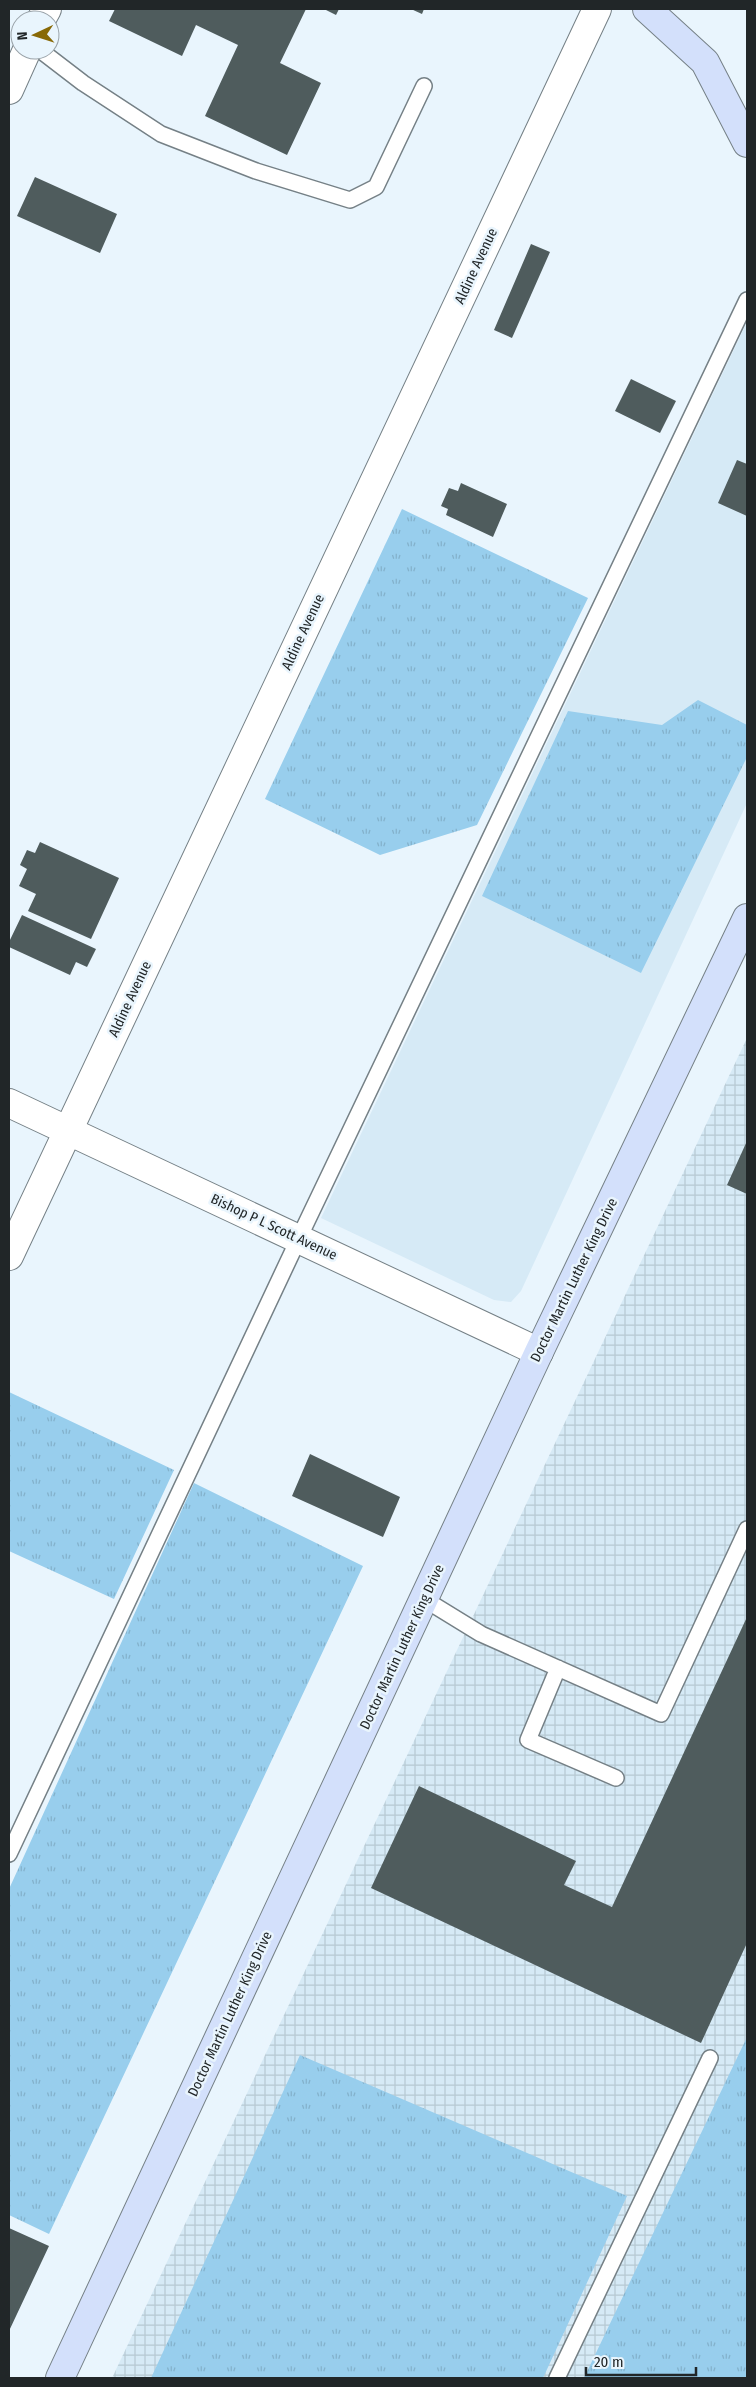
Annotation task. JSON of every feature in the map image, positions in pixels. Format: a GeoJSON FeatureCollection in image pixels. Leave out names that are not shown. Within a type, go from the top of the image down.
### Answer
{"type":"FeatureCollection","features":[{"type":"Feature","properties":{"kind":"main road"},"geometry":{"type":"LineString","coordinates":[[647,9],[705,62],[747,143]]}},
{"type":"Feature","properties":{"kind":"main road","name":"Doctor Martin Luther King Drive"},"geometry":{"type":"LineString","coordinates":[[60,2378],[539,1352],[747,918]]}},
{"type":"Feature","properties":{"kind":"street","name":"Aldine Avenue"},"geometry":{"type":"LineString","coordinates":[[9,1256],[598,9]]}},
{"type":"Feature","properties":{"kind":"street"},"geometry":{"type":"LineString","coordinates":[[9,90],[22,60]]}},
{"type":"Feature","properties":{"kind":"street","name":"Bishop P L Scott Avenue"},"geometry":{"type":"LineString","coordinates":[[9,1103],[539,1352]]}},
{"type":"Feature","properties":{"kind":"lane"},"geometry":{"type":"LineString","coordinates":[[53,60],[83,83],[160,134],[256,171],[350,200],[376,187],[424,86]]}},
{"type":"Feature","properties":{"kind":"lane"},"geometry":{"type":"LineString","coordinates":[[9,1854],[299,1238],[747,300]]}},
{"type":"Feature","properties":{"kind":"lane"},"geometry":{"type":"LineString","coordinates":[[424,1599],[481,1634],[661,1714],[747,1529]]}},
{"type":"Feature","properties":{"kind":"lane"},"geometry":{"type":"LineString","coordinates":[[558,1668],[528,1740],[616,1778]]}},
{"type":"Feature","properties":{"kind":"lane"},"geometry":{"type":"LineString","coordinates":[[557,2378],[710,2058]]}},
{"type":"Feature","properties":{"kind":"shaded area"},"geometry":{"type":"Polygon","coordinates":[[[747,322],[747,803],[521,1291],[511,1302],[494,1300],[321,1218],[747,322]]]}},
{"type":"Feature","properties":{"kind":"shaded area"},"geometry":{"type":"Polygon","coordinates":[[[747,1038],[747,2378],[112,2378],[747,1038]]]}},
{"type":"Feature","properties":{"kind":"green space"},"geometry":{"type":"Polygon","coordinates":[[[402,509],[588,598],[477,825],[380,855],[265,799],[402,509]]]}},
{"type":"Feature","properties":{"kind":"green space"},"geometry":{"type":"Polygon","coordinates":[[[698,700],[747,725],[747,757],[641,973],[482,896],[568,711],[662,725],[698,700]]]}},
{"type":"Feature","properties":{"kind":"green space"},"geometry":{"type":"Polygon","coordinates":[[[9,1392],[174,1470],[114,1599],[9,1551],[9,1392]]]}},
{"type":"Feature","properties":{"kind":"green space"},"geometry":{"type":"Polygon","coordinates":[[[194,1483],[363,1566],[49,2234],[9,2215],[9,1889],[194,1483]]]}},
{"type":"Feature","properties":{"kind":"green space"},"geometry":{"type":"Polygon","coordinates":[[[747,2037],[747,2378],[584,2378],[747,2037]]]}},
{"type":"Feature","properties":{"kind":"green space"},"geometry":{"type":"Polygon","coordinates":[[[300,2055],[627,2196],[543,2378],[151,2378],[300,2055]]]}},
{"type":"Feature","properties":{"kind":"building"},"geometry":{"type":"Polygon","coordinates":[[[115,9],[306,9],[280,63],[321,83],[287,155],[205,116],[238,45],[196,25],[182,56],[109,21],[115,9]]]}},
{"type":"Feature","properties":{"kind":"building"},"geometry":{"type":"Polygon","coordinates":[[[324,9],[339,9],[336,15],[324,9]]]}},
{"type":"Feature","properties":{"kind":"building"},"geometry":{"type":"Polygon","coordinates":[[[411,9],[424,9],[422,14],[411,9]]]}},
{"type":"Feature","properties":{"kind":"building"},"geometry":{"type":"Polygon","coordinates":[[[35,177],[117,214],[100,253],[17,216],[35,177]]]}},
{"type":"Feature","properties":{"kind":"building"},"geometry":{"type":"Polygon","coordinates":[[[531,244],[550,252],[512,338],[494,330],[531,244]]]}},
{"type":"Feature","properties":{"kind":"building"},"geometry":{"type":"Polygon","coordinates":[[[631,379],[676,401],[660,433],[615,411],[631,379]]]}},
{"type":"Feature","properties":{"kind":"building"},"geometry":{"type":"Polygon","coordinates":[[[737,460],[747,464],[747,516],[718,503],[737,460]]]}},
{"type":"Feature","properties":{"kind":"building"},"geometry":{"type":"Polygon","coordinates":[[[461,483],[507,504],[493,537],[446,515],[448,509],[441,506],[449,488],[458,491],[461,483]]]}},
{"type":"Feature","properties":{"kind":"building"},"geometry":{"type":"Polygon","coordinates":[[[40,842],[119,878],[91,939],[28,911],[36,894],[19,886],[27,869],[20,865],[27,850],[35,853],[40,842]]]}},
{"type":"Feature","properties":{"kind":"building"},"geometry":{"type":"Polygon","coordinates":[[[22,915],[96,949],[87,967],[76,962],[70,975],[9,947],[9,942],[22,915]]]}},
{"type":"Feature","properties":{"kind":"building"},"geometry":{"type":"Polygon","coordinates":[[[747,1141],[747,1194],[727,1185],[747,1141]]]}},
{"type":"Feature","properties":{"kind":"building"},"geometry":{"type":"Polygon","coordinates":[[[310,1454],[400,1497],[383,1537],[292,1496],[310,1454]]]}},
{"type":"Feature","properties":{"kind":"building"},"geometry":{"type":"Polygon","coordinates":[[[747,1617],[747,1943],[701,2043],[371,1888],[419,1786],[576,1861],[564,1885],[612,1907],[747,1617]]]}},
{"type":"Feature","properties":{"kind":"building"},"geometry":{"type":"Polygon","coordinates":[[[9,2228],[49,2246],[9,2331],[9,2228]]]}}]}
